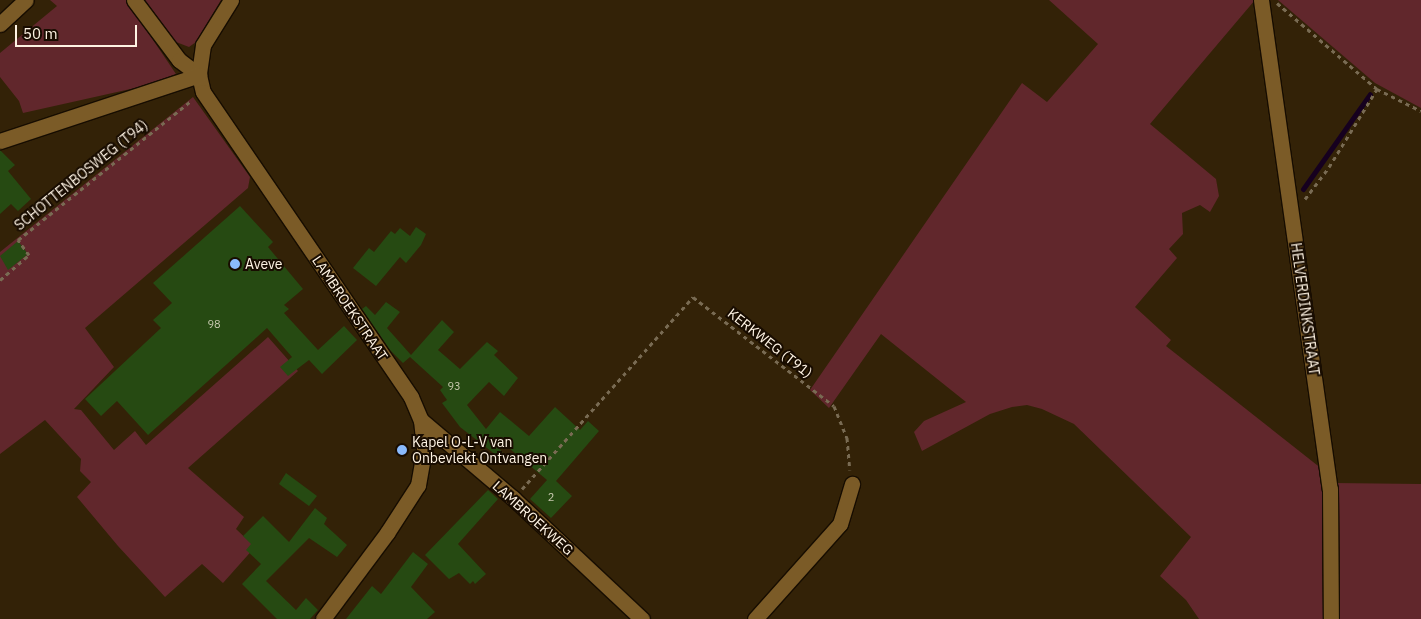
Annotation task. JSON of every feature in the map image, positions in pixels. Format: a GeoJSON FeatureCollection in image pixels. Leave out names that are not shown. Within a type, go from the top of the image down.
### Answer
{"type":"FeatureCollection","features":[{"type":"Feature","properties":{"kind":"street"},"geometry":{"type":"LineString","coordinates":[[0,24],[26,0]]}},
{"type":"Feature","properties":{"kind":"street"},"geometry":{"type":"LineString","coordinates":[[134,0],[179,60],[199,75]]}},
{"type":"Feature","properties":{"kind":"street","name":"LAMBROEKSTRAAT"},"geometry":{"type":"LineString","coordinates":[[231,0],[203,45],[199,75],[203,92],[411,397],[421,420],[424,451],[418,486],[388,533],[323,619]]}},
{"type":"Feature","properties":{"kind":"street","name":"HELVERDINKSTRAAT"},"geometry":{"type":"LineString","coordinates":[[1261,0],[1330,489],[1331,619]]}},
{"type":"Feature","properties":{"kind":"street"},"geometry":{"type":"LineString","coordinates":[[0,140],[199,75]]}},
{"type":"Feature","properties":{"kind":"street","name":"LAMBROEKWEG"},"geometry":{"type":"LineString","coordinates":[[421,420],[513,498],[642,619]]}},
{"type":"Feature","properties":{"kind":"street"},"geometry":{"type":"LineString","coordinates":[[755,619],[840,524],[852,484]]}},
{"type":"Feature","properties":{"kind":"path"},"geometry":{"type":"LineString","coordinates":[[1272,0],[1377,89],[1421,111]]}},
{"type":"Feature","properties":{"kind":"path"},"geometry":{"type":"LineString","coordinates":[[1292,214],[1330,166],[1377,89]]}},
{"type":"Feature","properties":{"kind":"path","name":"SCHOTTENBOSWEG (T94)"},"geometry":{"type":"LineString","coordinates":[[0,280],[29,255],[18,240],[203,92]]}},
{"type":"Feature","properties":{"kind":"path","name":"KERKWEG (T91)"},"geometry":{"type":"LineString","coordinates":[[513,498],[693,297],[834,406],[847,438],[852,484]]}},
{"type":"Feature","properties":{"kind":"shaded area"},"geometry":{"type":"Polygon","coordinates":[[[50,0],[126,0],[176,74],[144,86],[23,113],[19,101],[0,77],[0,53],[57,6],[50,0]]]}},
{"type":"Feature","properties":{"kind":"shaded area"},"geometry":{"type":"Polygon","coordinates":[[[145,0],[221,0],[196,42],[189,47],[176,42],[145,0]]]}},
{"type":"Feature","properties":{"kind":"shaded area"},"geometry":{"type":"Polygon","coordinates":[[[1049,0],[1255,0],[1150,124],[1216,179],[1219,196],[1210,212],[1200,205],[1182,213],[1183,234],[1169,249],[1177,258],[1135,307],[1171,340],[1166,346],[1322,469],[1326,619],[1199,619],[1186,600],[1160,576],[1191,537],[1074,424],[1042,409],[1027,405],[1012,407],[990,414],[922,451],[914,432],[924,421],[966,402],[881,334],[829,408],[810,390],[1022,83],[1047,102],[1098,44],[1049,0]]]}},
{"type":"Feature","properties":{"kind":"shaded area"},"geometry":{"type":"Polygon","coordinates":[[[1278,0],[1421,0],[1421,108],[1375,83],[1278,0]]]}},
{"type":"Feature","properties":{"kind":"shaded area"},"geometry":{"type":"Polygon","coordinates":[[[193,97],[250,177],[248,188],[85,328],[114,367],[74,409],[81,410],[114,450],[135,431],[146,445],[268,337],[298,371],[188,468],[244,517],[236,529],[255,547],[223,583],[202,564],[165,597],[118,546],[77,497],[91,482],[80,471],[81,459],[45,420],[0,454],[0,252],[193,97]]]}},
{"type":"Feature","properties":{"kind":"shaded area"},"geometry":{"type":"Polygon","coordinates":[[[1334,483],[1421,484],[1421,619],[1337,619],[1334,483]]]}},
{"type":"Feature","properties":{"kind":"building"},"geometry":{"type":"Polygon","coordinates":[[[0,150],[15,165],[8,171],[31,199],[18,211],[11,204],[0,214],[0,150]]]}},
{"type":"Feature","properties":{"kind":"building"},"geometry":{"type":"Polygon","coordinates":[[[240,206],[273,242],[268,247],[303,289],[284,305],[289,309],[284,313],[318,350],[344,326],[357,340],[322,374],[309,360],[288,376],[280,367],[292,357],[267,328],[148,435],[117,401],[101,416],[85,399],[161,328],[153,320],[172,303],[153,283],[240,206]]]}},
{"type":"Feature","properties":{"kind":"building"},"geometry":{"type":"Polygon","coordinates":[[[416,227],[426,234],[421,245],[406,263],[400,257],[376,286],[353,268],[369,248],[374,252],[391,231],[395,234],[400,228],[410,236],[416,227]]]}},
{"type":"Feature","properties":{"kind":"building"},"geometry":{"type":"Polygon","coordinates":[[[18,241],[28,254],[8,270],[0,256],[18,241]]]}},
{"type":"Feature","properties":{"kind":"building"},"geometry":{"type":"Polygon","coordinates":[[[386,302],[400,312],[387,328],[411,355],[442,320],[454,332],[438,350],[460,369],[487,342],[498,351],[494,355],[518,378],[504,396],[489,382],[467,405],[486,429],[500,412],[529,436],[555,407],[580,430],[588,421],[599,431],[556,481],[572,496],[551,518],[530,499],[547,480],[503,443],[496,444],[505,456],[501,459],[460,427],[442,403],[447,400],[440,390],[443,387],[410,357],[403,363],[390,350],[362,309],[366,306],[375,315],[386,302]]]}},
{"type":"Feature","properties":{"kind":"building"},"geometry":{"type":"Polygon","coordinates":[[[286,473],[317,496],[309,506],[279,484],[286,473]]]}},
{"type":"Feature","properties":{"kind":"building"},"geometry":{"type":"Polygon","coordinates":[[[488,490],[498,499],[458,544],[486,574],[475,584],[473,581],[470,584],[459,573],[449,579],[425,555],[488,490]]]}},
{"type":"Feature","properties":{"kind":"building"},"geometry":{"type":"Polygon","coordinates":[[[315,508],[327,518],[324,524],[347,545],[337,557],[309,538],[266,581],[296,610],[306,598],[318,610],[310,619],[277,619],[242,584],[261,564],[246,550],[251,544],[243,536],[263,516],[289,542],[315,508]]]}},
{"type":"Feature","properties":{"kind":"building"},"geometry":{"type":"Polygon","coordinates":[[[413,552],[428,564],[411,587],[435,612],[427,619],[346,619],[372,586],[381,594],[413,552]]]}},
{"type":"Feature","properties":{"kind":"waterway"},"geometry":{"type":"LineString","coordinates":[[1303,189],[1370,94]]}},
{"type":"Feature","properties":{"kind":"place","name":"Aveve"},"geometry":{"type":"Point","coordinates":[235,264]}},
{"type":"Feature","properties":{"kind":"place","name":"Kapel O-L-V van Onbevlekt Ontvangen"},"geometry":{"type":"Point","coordinates":[402,450]}}]}
